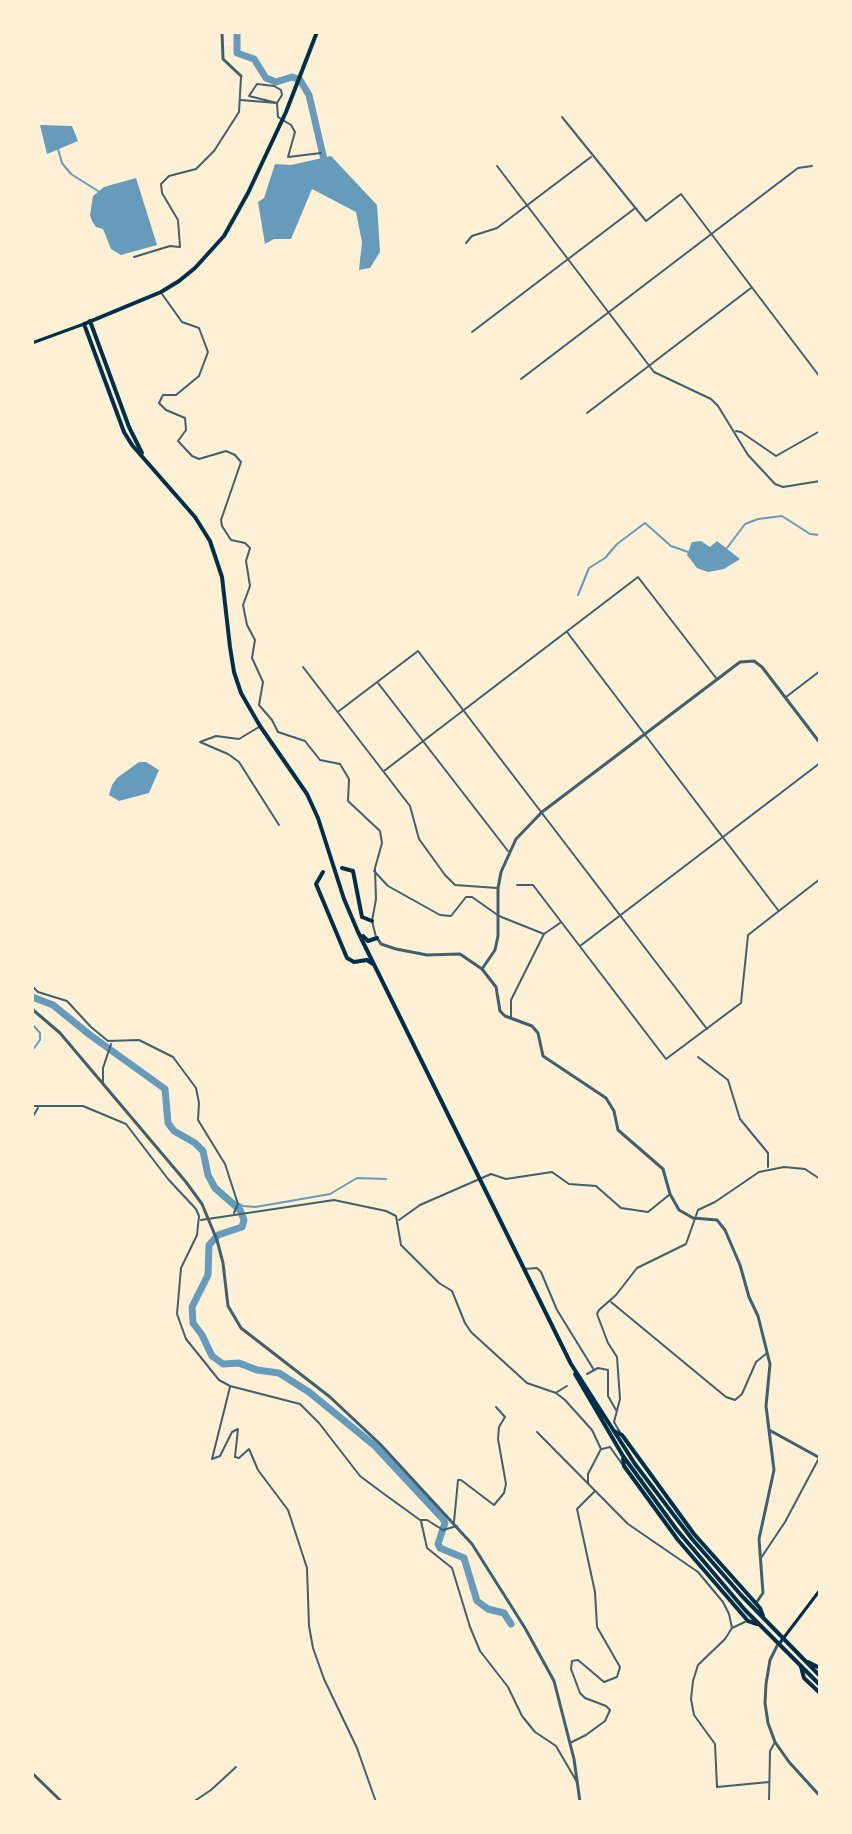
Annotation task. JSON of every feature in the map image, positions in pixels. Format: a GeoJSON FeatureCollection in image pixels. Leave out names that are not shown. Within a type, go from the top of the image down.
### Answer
{"type":"FeatureCollection","features":[{"type":"Feature","properties":{"kind":"main road"},"geometry":{"type":"LineString","coordinates":[[32,343],[161,292],[195,268],[224,236],[274,137],[317,32]]}},
{"type":"Feature","properties":{"kind":"main road"},"geometry":{"type":"LineString","coordinates":[[90,321],[129,427],[150,465]]}},
{"type":"Feature","properties":{"kind":"main road"},"geometry":{"type":"LineString","coordinates":[[84,324],[124,432],[195,517],[216,556],[222,577],[234,672],[241,693],[307,794],[358,932],[583,1391],[623,1456],[677,1530],[759,1624],[820,1676]]}},
{"type":"Feature","properties":{"kind":"main road"},"geometry":{"type":"LineString","coordinates":[[342,868],[353,871],[362,917],[372,921]]}},
{"type":"Feature","properties":{"kind":"main road"},"geometry":{"type":"LineString","coordinates":[[323,872],[316,884],[347,958],[375,966]]}},
{"type":"Feature","properties":{"kind":"main road"},"geometry":{"type":"LineString","coordinates":[[358,932],[368,941],[377,938]]}},
{"type":"Feature","properties":{"kind":"main road"},"geometry":{"type":"LineString","coordinates":[[370,955],[371,943],[377,938]]}},
{"type":"Feature","properties":{"kind":"main road"},"geometry":{"type":"LineString","coordinates":[[362,960],[366,952],[364,944]]}},
{"type":"Feature","properties":{"kind":"main road"},"geometry":{"type":"LineString","coordinates":[[571,1364],[612,1430],[678,1522],[780,1641]]}},
{"type":"Feature","properties":{"kind":"main road"},"geometry":{"type":"LineString","coordinates":[[612,1430],[622,1435],[694,1534],[756,1603],[763,1619]]}},
{"type":"Feature","properties":{"kind":"main road"},"geometry":{"type":"LineString","coordinates":[[623,1456],[624,1466],[678,1540],[748,1621],[759,1624]]}},
{"type":"Feature","properties":{"kind":"main road"},"geometry":{"type":"LineString","coordinates":[[780,1641],[820,1590]]}},
{"type":"Feature","properties":{"kind":"main road"},"geometry":{"type":"LineString","coordinates":[[803,1663],[820,1668]]}},
{"type":"Feature","properties":{"kind":"main road"},"geometry":{"type":"LineString","coordinates":[[803,1663],[820,1685]]}},
{"type":"Feature","properties":{"kind":"main road"},"geometry":{"type":"LineString","coordinates":[[803,1663],[804,1678],[820,1693]]}},
{"type":"Feature","properties":{"kind":"street"},"geometry":{"type":"LineString","coordinates":[[134,257],[170,246],[180,247],[178,220],[162,193],[162,180],[203,164],[239,112],[241,76],[223,59],[222,32]]}},
{"type":"Feature","properties":{"kind":"street"},"geometry":{"type":"LineString","coordinates":[[277,103],[249,96],[250,91],[257,84],[279,88],[282,95],[277,103],[278,117],[291,125],[295,132],[288,157],[321,153]]}},
{"type":"Feature","properties":{"kind":"street"},"geometry":{"type":"LineString","coordinates":[[240,100],[277,103]]}},
{"type":"Feature","properties":{"kind":"street"},"geometry":{"type":"LineString","coordinates":[[562,117],[646,221],[681,194],[820,377]]}},
{"type":"Feature","properties":{"kind":"street"},"geometry":{"type":"LineString","coordinates":[[466,243],[472,236],[497,228],[592,157]]}},
{"type":"Feature","properties":{"kind":"street"},"geometry":{"type":"LineString","coordinates":[[497,166],[654,372],[711,399],[748,455],[775,484],[783,487],[820,481]]}},
{"type":"Feature","properties":{"kind":"street"},"geometry":{"type":"LineString","coordinates":[[521,379],[798,168],[812,166]]}},
{"type":"Feature","properties":{"kind":"street"},"geometry":{"type":"LineString","coordinates":[[472,332],[635,208]]}},
{"type":"Feature","properties":{"kind":"street"},"geometry":{"type":"LineString","coordinates":[[587,413],[751,288]]}},
{"type":"Feature","properties":{"kind":"street"},"geometry":{"type":"LineString","coordinates":[[161,292],[182,322],[199,328],[208,352],[199,376],[176,395],[163,395],[159,403],[166,410],[185,418],[186,430],[178,441],[192,456],[199,459],[226,451],[241,462],[221,520],[231,540],[245,543],[250,548],[246,561],[250,586],[243,605],[247,625],[255,640],[252,658],[263,682],[261,710],[269,716],[278,732],[305,741],[320,760],[332,761],[343,768],[349,779],[348,801],[371,821],[382,837],[381,854],[374,871],[376,899],[372,921],[377,938],[381,944],[427,955],[460,954],[482,969],[496,987],[500,1011],[532,1026],[538,1033],[540,1050],[552,1064],[606,1098],[614,1111],[618,1130],[663,1169],[670,1194],[679,1210],[693,1218],[717,1220],[725,1230],[769,1352],[766,1406],[774,1470],[762,1522],[760,1559],[763,1593],[756,1603]]}},
{"type":"Feature","properties":{"kind":"street"},"geometry":{"type":"LineString","coordinates":[[733,431],[741,432],[776,456],[820,431]]}},
{"type":"Feature","properties":{"kind":"street"},"geometry":{"type":"LineString","coordinates":[[384,771],[638,577],[717,679]]}},
{"type":"Feature","properties":{"kind":"street"},"geometry":{"type":"LineString","coordinates":[[567,631],[779,911]]}},
{"type":"Feature","properties":{"kind":"street"},"geometry":{"type":"LineString","coordinates":[[339,711],[418,651],[707,1029]]}},
{"type":"Feature","properties":{"kind":"street"},"geometry":{"type":"LineString","coordinates":[[482,969],[495,950],[498,888],[508,851],[527,826],[740,662],[754,661],[762,667],[820,743]]}},
{"type":"Feature","properties":{"kind":"street"},"geometry":{"type":"LineString","coordinates":[[303,667],[410,806],[419,839],[445,875],[455,885],[498,888]]}},
{"type":"Feature","properties":{"kind":"street"},"geometry":{"type":"LineString","coordinates":[[786,697],[820,671]]}},
{"type":"Feature","properties":{"kind":"street"},"geometry":{"type":"LineString","coordinates":[[378,682],[508,851]]}},
{"type":"Feature","properties":{"kind":"street"},"geometry":{"type":"LineString","coordinates":[[260,726],[239,739],[216,736],[200,742],[239,762],[279,825]]}},
{"type":"Feature","properties":{"kind":"street"},"geometry":{"type":"LineString","coordinates":[[580,946],[820,763]]}},
{"type":"Feature","properties":{"kind":"street"},"geometry":{"type":"LineString","coordinates":[[374,871],[388,886],[440,915],[451,916],[466,897],[472,897],[499,916],[544,934]]}},
{"type":"Feature","properties":{"kind":"street"},"geometry":{"type":"LineString","coordinates":[[517,885],[533,885],[666,1059],[741,1003],[748,935],[820,879]]}},
{"type":"Feature","properties":{"kind":"street"},"geometry":{"type":"LineString","coordinates":[[511,1018],[511,1000],[544,934],[561,922]]}},
{"type":"Feature","properties":{"kind":"street"},"geometry":{"type":"LineString","coordinates":[[32,986],[38,992],[67,1001],[112,1043],[139,1040],[173,1057],[192,1079],[198,1095],[198,1120],[225,1164],[238,1204],[234,1213]]}},
{"type":"Feature","properties":{"kind":"street"},"geometry":{"type":"LineString","coordinates":[[32,1009],[60,1033],[186,1182],[209,1217],[223,1263],[228,1306],[241,1328],[330,1397],[411,1475],[456,1524],[482,1560],[547,1665],[570,1743],[580,1802]]}},
{"type":"Feature","properties":{"kind":"street"},"geometry":{"type":"LineString","coordinates":[[103,1085],[103,1068],[112,1043]]}},
{"type":"Feature","properties":{"kind":"street"},"geometry":{"type":"LineString","coordinates":[[698,1057],[728,1080],[740,1119],[768,1153],[768,1169]]}},
{"type":"Feature","properties":{"kind":"street"},"geometry":{"type":"LineString","coordinates":[[32,1106],[83,1106],[126,1124],[168,1179],[189,1200],[199,1220],[197,1235],[181,1268],[177,1314],[181,1331],[200,1360],[219,1380],[230,1386],[300,1404],[319,1423],[360,1476],[420,1520],[427,1520],[443,1530],[456,1524]]}},
{"type":"Feature","properties":{"kind":"street"},"geometry":{"type":"LineString","coordinates":[[32,1118],[38,1107]]}},
{"type":"Feature","properties":{"kind":"street"},"geometry":{"type":"LineString","coordinates":[[622,1435],[614,1422],[620,1399],[617,1357],[608,1343],[597,1314],[599,1310],[637,1268],[686,1244],[698,1210],[768,1169],[805,1169],[820,1179]]}},
{"type":"Feature","properties":{"kind":"street"},"geometry":{"type":"LineString","coordinates":[[397,1221],[420,1205],[491,1174],[506,1179],[552,1172],[569,1184],[596,1186],[621,1208],[648,1212],[670,1194]]}},
{"type":"Feature","properties":{"kind":"street"},"geometry":{"type":"LineString","coordinates":[[199,1220],[334,1200],[396,1216],[401,1245],[439,1283],[452,1291],[471,1332],[527,1383],[556,1393],[592,1430],[601,1449]]}},
{"type":"Feature","properties":{"kind":"street"},"geometry":{"type":"LineString","coordinates":[[524,1269],[537,1268],[541,1272],[557,1310],[594,1370]]}},
{"type":"Feature","properties":{"kind":"street"},"geometry":{"type":"LineString","coordinates":[[610,1301],[726,1397],[735,1400],[742,1394],[756,1362],[769,1352]]}},
{"type":"Feature","properties":{"kind":"street"},"geometry":{"type":"LineString","coordinates":[[587,1374],[603,1367],[608,1370],[608,1396],[617,1412]]}},
{"type":"Feature","properties":{"kind":"street"},"geometry":{"type":"LineString","coordinates":[[230,1386],[212,1459],[220,1456],[232,1432],[238,1429],[235,1457],[239,1458],[249,1449],[258,1470],[288,1510],[307,1568],[313,1648],[324,1679],[357,1748],[376,1802]]}},
{"type":"Feature","properties":{"kind":"street"},"geometry":{"type":"LineString","coordinates":[[556,1393],[567,1386]]}},
{"type":"Feature","properties":{"kind":"street"},"geometry":{"type":"LineString","coordinates":[[456,1524],[458,1480],[494,1505],[504,1493],[506,1484],[498,1439],[499,1427],[505,1417],[496,1407]]}},
{"type":"Feature","properties":{"kind":"street"},"geometry":{"type":"LineString","coordinates":[[760,1559],[785,1522],[820,1457],[769,1431]]}},
{"type":"Feature","properties":{"kind":"street"},"geometry":{"type":"LineString","coordinates":[[537,1432],[628,1524],[698,1572],[723,1602],[732,1628]]}},
{"type":"Feature","properties":{"kind":"street"},"geometry":{"type":"LineString","coordinates":[[588,1483],[588,1474],[601,1449],[610,1447],[624,1466]]}},
{"type":"Feature","properties":{"kind":"street"},"geometry":{"type":"LineString","coordinates":[[570,1743],[605,1721],[610,1710],[580,1693],[571,1669],[572,1661],[578,1660],[604,1682],[617,1677],[620,1667],[597,1627],[595,1592],[577,1509],[594,1492]]}},
{"type":"Feature","properties":{"kind":"street"},"geometry":{"type":"LineString","coordinates":[[420,1520],[427,1548],[452,1568],[480,1651],[508,1687],[530,1727],[556,1746],[577,1783]]}},
{"type":"Feature","properties":{"kind":"street"},"geometry":{"type":"LineString","coordinates":[[748,1621],[732,1628],[725,1639],[705,1656],[696,1669],[691,1699],[694,1715],[715,1744],[717,1787],[769,1782]]}},
{"type":"Feature","properties":{"kind":"street"},"geometry":{"type":"LineString","coordinates":[[780,1641],[770,1660],[765,1703],[768,1723],[775,1742],[820,1796]]}},
{"type":"Feature","properties":{"kind":"street"},"geometry":{"type":"LineString","coordinates":[[769,1802],[770,1747],[775,1742]]}},
{"type":"Feature","properties":{"kind":"street"},"geometry":{"type":"LineString","coordinates":[[193,1802],[236,1767]]}},
{"type":"Feature","properties":{"kind":"street"},"geometry":{"type":"LineString","coordinates":[[32,1773],[62,1802]]}},
{"type":"Feature","properties":{"kind":"water"},"geometry":{"type":"Polygon","coordinates":[[[40,125],[72,126],[78,141],[47,154],[40,125]]]}},
{"type":"Feature","properties":{"kind":"water"},"geometry":{"type":"Polygon","coordinates":[[[331,156],[377,205],[380,252],[370,268],[359,270],[362,242],[356,212],[312,189],[291,239],[274,239],[265,244],[258,202],[264,198],[275,164],[291,165],[331,156]]]}},
{"type":"Feature","properties":{"kind":"water"},"geometry":{"type":"Polygon","coordinates":[[[136,178],[157,245],[121,255],[111,249],[103,229],[96,227],[92,221],[93,196],[104,187],[136,178]]]}},
{"type":"Feature","properties":{"kind":"water"},"geometry":{"type":"Polygon","coordinates":[[[701,541],[710,547],[717,541],[740,559],[724,569],[708,572],[697,568],[687,555],[692,542],[701,541]]]}},
{"type":"Feature","properties":{"kind":"water"},"geometry":{"type":"Polygon","coordinates":[[[139,762],[146,762],[159,770],[149,793],[119,801],[109,795],[117,778],[139,762]]]}},
{"type":"Feature","properties":{"kind":"waterway"},"geometry":{"type":"LineString","coordinates":[[237,32],[237,53],[254,59],[266,78],[276,82],[292,77],[300,80],[309,95],[325,164]]}},
{"type":"Feature","properties":{"kind":"waterway"},"geometry":{"type":"LineString","coordinates":[[58,149],[62,163],[71,174],[98,191]]}},
{"type":"Feature","properties":{"kind":"waterway"},"geometry":{"type":"LineString","coordinates":[[727,548],[745,524],[758,519],[782,516],[810,534],[820,535]]}},
{"type":"Feature","properties":{"kind":"waterway"},"geometry":{"type":"LineString","coordinates":[[578,595],[589,568],[645,523],[671,546],[688,552]]}},
{"type":"Feature","properties":{"kind":"waterway"},"geometry":{"type":"LineString","coordinates":[[32,997],[53,1005],[165,1089],[168,1123],[174,1131],[203,1151],[208,1175],[215,1188],[240,1210],[244,1220],[242,1227],[218,1235],[209,1245],[208,1275],[192,1307],[193,1323],[212,1356],[223,1364],[239,1363],[257,1370],[279,1373],[309,1392],[375,1446],[443,1519],[445,1523],[438,1544],[440,1548],[464,1558],[477,1601],[488,1609],[504,1613],[511,1624]]}},
{"type":"Feature","properties":{"kind":"waterway"},"geometry":{"type":"LineString","coordinates":[[32,1024],[40,1033],[40,1040],[32,1051]]}},
{"type":"Feature","properties":{"kind":"waterway"},"geometry":{"type":"LineString","coordinates":[[32,1107],[32,1113]]}},
{"type":"Feature","properties":{"kind":"waterway"},"geometry":{"type":"LineString","coordinates":[[231,1204],[233,1201],[255,1207],[330,1194],[357,1178],[386,1179]]}}]}
